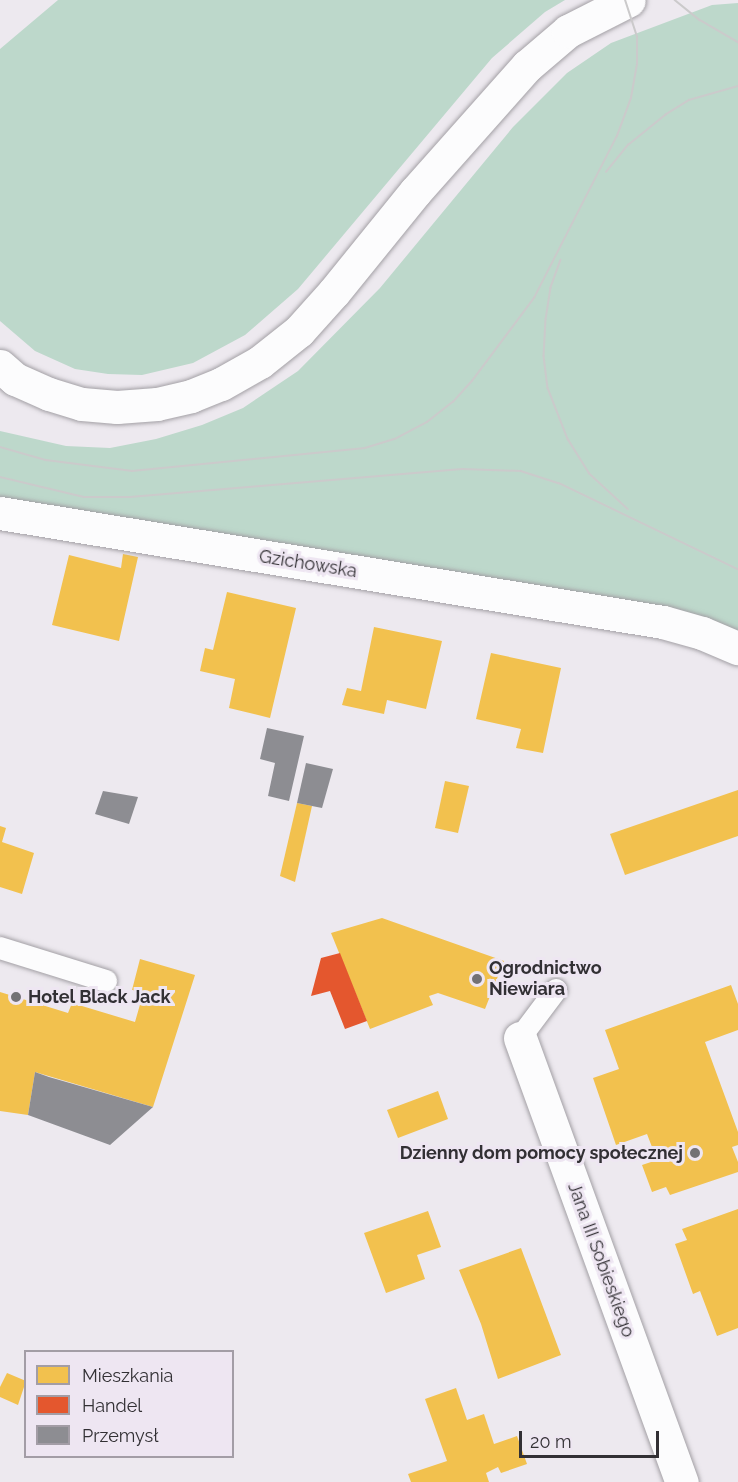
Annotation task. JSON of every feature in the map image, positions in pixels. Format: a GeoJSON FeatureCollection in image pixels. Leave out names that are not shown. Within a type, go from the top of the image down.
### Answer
{"type":"FeatureCollection","features":[{"type":"Feature","properties":{"kind":"street"},"geometry":{"type":"LineString","coordinates":[[5,376],[49,394],[82,404],[127,406],[157,404],[191,396],[221,384],[260,362],[298,331],[327,300],[415,192],[527,66],[568,31],[629,0]]}},
{"type":"Feature","properties":{"kind":"street","name":"Gzichowska"},"geometry":{"type":"LineString","coordinates":[[0,513],[663,622],[702,633],[738,648]]}},
{"type":"Feature","properties":{"kind":"street","name":"Jana III Sobieskiego"},"geometry":{"type":"LineString","coordinates":[[520,1038],[682,1482]]}},
{"type":"Feature","properties":{"kind":"lane"},"geometry":{"type":"LineString","coordinates":[[0,948],[106,981]]}},
{"type":"Feature","properties":{"kind":"lane"},"geometry":{"type":"LineString","coordinates":[[520,1038],[556,990]]}},
{"type":"Feature","properties":{"kind":"green space"},"geometry":{"type":"Polygon","coordinates":[[[58,0],[565,0],[545,12],[492,58],[298,289],[245,335],[193,363],[142,375],[108,374],[75,369],[35,351],[0,321],[0,49],[58,0]]]}},
{"type":"Feature","properties":{"kind":"green space"},"geometry":{"type":"Polygon","coordinates":[[[738,3],[738,637],[0,498],[0,431],[66,446],[110,448],[156,439],[202,425],[243,408],[298,371],[380,288],[513,127],[567,73],[611,43],[712,5],[738,3]]]}},
{"type":"Feature","properties":{"kind":"building: Mieszkania"},"geometry":{"type":"Polygon","coordinates":[[[123,554],[138,557],[119,641],[52,625],[69,555],[121,568],[123,554]]]}},
{"type":"Feature","properties":{"kind":"building: Mieszkania"},"geometry":{"type":"Polygon","coordinates":[[[227,592],[296,608],[270,718],[229,708],[235,679],[200,671],[205,648],[213,650],[227,592]]]}},
{"type":"Feature","properties":{"kind":"building: Mieszkania"},"geometry":{"type":"Polygon","coordinates":[[[374,627],[442,641],[426,709],[387,700],[384,714],[342,705],[347,688],[361,691],[374,627]]]}},
{"type":"Feature","properties":{"kind":"building: Mieszkania"},"geometry":{"type":"Polygon","coordinates":[[[491,653],[561,668],[543,753],[516,748],[521,729],[476,719],[491,653]]]}},
{"type":"Feature","properties":{"kind":"building: Mieszkania"},"geometry":{"type":"Polygon","coordinates":[[[445,781],[469,786],[458,833],[435,828],[445,781]]]}},
{"type":"Feature","properties":{"kind":"building: Mieszkania"},"geometry":{"type":"Polygon","coordinates":[[[738,790],[738,836],[625,875],[610,834],[738,790]]]}},
{"type":"Feature","properties":{"kind":"building: Mieszkania"},"geometry":{"type":"Polygon","coordinates":[[[297,803],[312,806],[295,882],[280,876],[297,803]]]}},
{"type":"Feature","properties":{"kind":"building: Mieszkania"},"geometry":{"type":"Polygon","coordinates":[[[0,826],[6,828],[2,842],[34,853],[22,894],[0,887],[0,826]]]}},
{"type":"Feature","properties":{"kind":"building: Mieszkania"},"geometry":{"type":"Polygon","coordinates":[[[382,918],[504,961],[485,1009],[438,993],[429,996],[433,1005],[370,1029],[331,933],[382,918]]]}},
{"type":"Feature","properties":{"kind":"building: Mieszkania"},"geometry":{"type":"Polygon","coordinates":[[[140,959],[195,975],[153,1107],[35,1072],[28,1115],[0,1111],[0,992],[68,1013],[72,1003],[135,1022],[143,994],[132,990],[140,959]]]}},
{"type":"Feature","properties":{"kind":"building: Mieszkania"},"geometry":{"type":"Polygon","coordinates":[[[731,985],[738,1004],[738,1030],[705,1042],[738,1132],[738,1145],[732,1147],[738,1162],[738,1172],[670,1195],[666,1187],[652,1192],[642,1165],[657,1160],[647,1134],[616,1145],[593,1078],[619,1069],[605,1030],[731,985]]]}},
{"type":"Feature","properties":{"kind":"building: Mieszkania"},"geometry":{"type":"Polygon","coordinates":[[[438,1091],[448,1119],[398,1138],[387,1110],[438,1091]]]}},
{"type":"Feature","properties":{"kind":"building: Mieszkania"},"geometry":{"type":"Polygon","coordinates":[[[738,1209],[738,1328],[717,1336],[700,1291],[693,1294],[675,1244],[687,1240],[682,1229],[738,1209]]]}},
{"type":"Feature","properties":{"kind":"building: Mieszkania"},"geometry":{"type":"Polygon","coordinates":[[[428,1211],[441,1247],[417,1255],[425,1279],[386,1293],[364,1233],[428,1211]]]}},
{"type":"Feature","properties":{"kind":"building: Mieszkania"},"geometry":{"type":"Polygon","coordinates":[[[521,1248],[561,1355],[498,1379],[481,1324],[459,1270],[521,1248]]]}},
{"type":"Feature","properties":{"kind":"building: Mieszkania"},"geometry":{"type":"Polygon","coordinates":[[[7,1373],[24,1380],[18,1405],[0,1397],[0,1387],[7,1373]]]}},
{"type":"Feature","properties":{"kind":"building: Mieszkania"},"geometry":{"type":"Polygon","coordinates":[[[456,1388],[467,1420],[484,1414],[494,1444],[517,1436],[527,1464],[501,1473],[498,1467],[486,1473],[489,1482],[411,1482],[408,1474],[447,1461],[425,1399],[456,1388]]]}},
{"type":"Feature","properties":{"kind":"building: Handel"},"geometry":{"type":"Polygon","coordinates":[[[340,953],[367,1021],[345,1029],[330,991],[311,996],[321,958],[340,953]]]}},
{"type":"Feature","properties":{"kind":"building: Przemysł"},"geometry":{"type":"Polygon","coordinates":[[[267,728],[304,736],[289,801],[268,796],[275,763],[260,759],[267,728]]]}},
{"type":"Feature","properties":{"kind":"building: Przemysł"},"geometry":{"type":"Polygon","coordinates":[[[306,763],[333,769],[322,808],[297,803],[306,763]]]}},
{"type":"Feature","properties":{"kind":"building: Przemysł"},"geometry":{"type":"Polygon","coordinates":[[[103,791],[138,797],[129,824],[95,814],[103,791]]]}},
{"type":"Feature","properties":{"kind":"building: Przemysł"},"geometry":{"type":"Polygon","coordinates":[[[35,1072],[153,1107],[110,1145],[28,1115],[35,1072]]]}},
{"type":"Feature","properties":{"kind":"tram line"},"geometry":{"type":"LineString","coordinates":[[0,447],[46,460],[132,471],[365,448],[395,439],[427,422],[453,402],[472,381],[534,298],[617,136],[631,98],[637,65],[637,37],[625,0]]}},
{"type":"Feature","properties":{"kind":"tram line"},"geometry":{"type":"LineString","coordinates":[[675,0],[700,20],[738,42]]}},
{"type":"Feature","properties":{"kind":"tram line"},"geometry":{"type":"LineString","coordinates":[[606,172],[628,145],[665,115],[689,100],[738,86]]}},
{"type":"Feature","properties":{"kind":"tram line"},"geometry":{"type":"LineString","coordinates":[[561,260],[551,288],[546,319],[544,356],[548,388],[568,439],[589,473],[628,509]]}},
{"type":"Feature","properties":{"kind":"tram line"},"geometry":{"type":"LineString","coordinates":[[0,477],[84,497],[130,497],[462,469],[521,471],[559,483],[738,569]]}},
{"type":"Feature","properties":{"kind":"place","name":"Ogrodnictwo Niewiara"},"geometry":{"type":"Point","coordinates":[477,979]}},
{"type":"Feature","properties":{"kind":"place","name":"Hotel Black Jack"},"geometry":{"type":"Point","coordinates":[16,997]}},
{"type":"Feature","properties":{"kind":"place","name":"Dzienny dom pomocy społecznej"},"geometry":{"type":"Point","coordinates":[695,1153]}}]}
